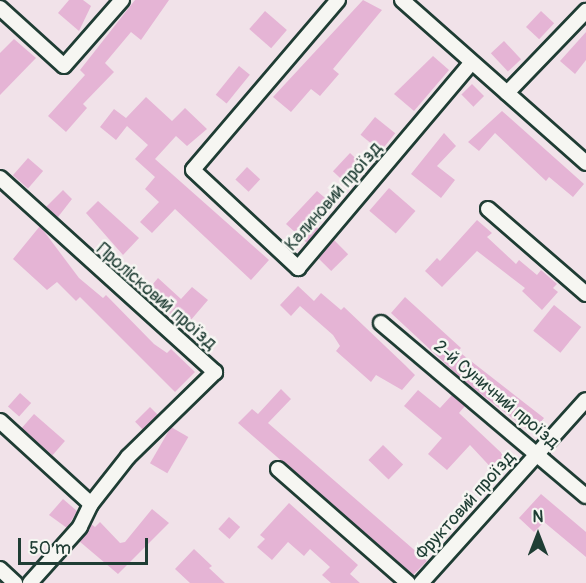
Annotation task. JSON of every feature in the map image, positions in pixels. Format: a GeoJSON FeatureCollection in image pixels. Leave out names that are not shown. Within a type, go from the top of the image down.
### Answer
{"type":"FeatureCollection","features":[{"type":"Feature","properties":{"kind":"street"},"geometry":{"type":"LineString","coordinates":[[0,8],[64,66],[122,0]]}},
{"type":"Feature","properties":{"kind":"street","name":"Калиновий проїзд"},"geometry":{"type":"LineString","coordinates":[[338,0],[192,170],[298,268],[471,63]]}},
{"type":"Feature","properties":{"kind":"street"},"geometry":{"type":"LineString","coordinates":[[404,1],[586,163]]}},
{"type":"Feature","properties":{"kind":"street"},"geometry":{"type":"LineString","coordinates":[[507,93],[586,11]]}},
{"type":"Feature","properties":{"kind":"street","name":"Пролісковий проїзд"},"geometry":{"type":"LineString","coordinates":[[0,178],[214,372],[128,457],[91,504],[80,527],[30,583]]}},
{"type":"Feature","properties":{"kind":"street"},"geometry":{"type":"LineString","coordinates":[[488,209],[586,294]]}},
{"type":"Feature","properties":{"kind":"street","name":"2-й Суничний проїзд"},"geometry":{"type":"LineString","coordinates":[[381,323],[538,453],[586,496]]}},
{"type":"Feature","properties":{"kind":"street","name":"Фруктовий проїзд"},"geometry":{"type":"LineString","coordinates":[[421,583],[586,400]]}},
{"type":"Feature","properties":{"kind":"street"},"geometry":{"type":"LineString","coordinates":[[0,421],[91,504]]}},
{"type":"Feature","properties":{"kind":"street"},"geometry":{"type":"LineString","coordinates":[[278,470],[408,583]]}},
{"type":"Feature","properties":{"kind":"street"},"geometry":{"type":"LineString","coordinates":[[0,569],[15,583]]}},
{"type":"Feature","properties":{"kind":"building"},"geometry":{"type":"Polygon","coordinates":[[[69,0],[83,0],[91,6],[79,31],[58,13],[69,0]]]}},
{"type":"Feature","properties":{"kind":"building"},"geometry":{"type":"Polygon","coordinates":[[[135,0],[169,0],[141,40],[131,32],[105,63],[114,72],[83,104],[87,108],[66,132],[48,116],[85,75],[80,70],[135,0]]]}},
{"type":"Feature","properties":{"kind":"building"},"geometry":{"type":"Polygon","coordinates":[[[363,0],[382,10],[333,69],[339,74],[320,96],[311,89],[291,112],[273,97],[363,0]]]}},
{"type":"Feature","properties":{"kind":"building"},"geometry":{"type":"Polygon","coordinates":[[[265,11],[287,30],[271,48],[249,29],[265,11]]]}},
{"type":"Feature","properties":{"kind":"building"},"geometry":{"type":"Polygon","coordinates":[[[541,11],[554,23],[539,39],[526,27],[541,11]]]}},
{"type":"Feature","properties":{"kind":"building"},"geometry":{"type":"Polygon","coordinates":[[[586,32],[586,60],[575,74],[560,61],[586,32]]]}},
{"type":"Feature","properties":{"kind":"building"},"geometry":{"type":"Polygon","coordinates":[[[14,39],[36,58],[0,95],[0,53],[14,39]]]}},
{"type":"Feature","properties":{"kind":"building"},"geometry":{"type":"Polygon","coordinates":[[[504,41],[521,59],[508,72],[491,53],[504,41]]]}},
{"type":"Feature","properties":{"kind":"building"},"geometry":{"type":"Polygon","coordinates":[[[433,56],[449,70],[414,111],[394,94],[433,56]]]}},
{"type":"Feature","properties":{"kind":"building"},"geometry":{"type":"Polygon","coordinates":[[[239,66],[250,75],[227,104],[216,95],[239,66]]]}},
{"type":"Feature","properties":{"kind":"building"},"geometry":{"type":"Polygon","coordinates":[[[472,84],[484,96],[473,107],[461,95],[472,84]]]}},
{"type":"Feature","properties":{"kind":"building"},"geometry":{"type":"Polygon","coordinates":[[[146,97],[172,121],[185,108],[207,129],[187,146],[176,136],[155,159],[269,260],[251,280],[175,209],[152,233],[140,222],[159,202],[145,189],[155,177],[135,159],[148,145],[127,126],[116,140],[100,127],[114,109],[126,118],[146,97]]]}},
{"type":"Feature","properties":{"kind":"building"},"geometry":{"type":"Polygon","coordinates":[[[502,111],[584,184],[573,197],[549,177],[546,181],[495,133],[479,151],[468,142],[502,111]]]}},
{"type":"Feature","properties":{"kind":"building"},"geometry":{"type":"Polygon","coordinates":[[[375,117],[395,133],[381,151],[361,135],[375,117]]]}},
{"type":"Feature","properties":{"kind":"building"},"geometry":{"type":"Polygon","coordinates":[[[444,133],[456,146],[437,166],[455,180],[441,198],[411,174],[444,133]]]}},
{"type":"Feature","properties":{"kind":"building"},"geometry":{"type":"Polygon","coordinates":[[[350,153],[364,166],[347,184],[333,171],[350,153]]]}},
{"type":"Feature","properties":{"kind":"building"},"geometry":{"type":"Polygon","coordinates":[[[28,158],[43,171],[28,188],[13,175],[28,158]]]}},
{"type":"Feature","properties":{"kind":"building"},"geometry":{"type":"Polygon","coordinates":[[[247,167],[260,179],[249,192],[235,179],[247,167]]]}},
{"type":"Feature","properties":{"kind":"building"},"geometry":{"type":"Polygon","coordinates":[[[389,188],[415,211],[396,234],[369,211],[389,188]]]}},
{"type":"Feature","properties":{"kind":"building"},"geometry":{"type":"Polygon","coordinates":[[[63,190],[72,199],[58,217],[62,222],[46,207],[63,190]]]}},
{"type":"Feature","properties":{"kind":"building"},"geometry":{"type":"Polygon","coordinates":[[[317,191],[331,203],[313,224],[319,229],[307,243],[286,224],[317,191]]]}},
{"type":"Feature","properties":{"kind":"building"},"geometry":{"type":"Polygon","coordinates":[[[98,201],[139,238],[123,255],[86,213],[98,201]]]}},
{"type":"Feature","properties":{"kind":"building"},"geometry":{"type":"Polygon","coordinates":[[[477,220],[492,233],[487,237],[516,264],[519,260],[537,275],[541,270],[557,284],[553,288],[558,292],[542,310],[522,291],[525,288],[477,251],[442,287],[425,271],[437,258],[440,261],[477,220]]]}},
{"type":"Feature","properties":{"kind":"building"},"geometry":{"type":"Polygon","coordinates":[[[40,226],[79,278],[103,298],[106,295],[154,344],[167,353],[171,349],[195,372],[175,392],[80,297],[76,301],[57,282],[47,290],[13,259],[40,226]]]}},
{"type":"Feature","properties":{"kind":"building"},"geometry":{"type":"Polygon","coordinates":[[[334,240],[348,254],[331,271],[317,257],[334,240]]]}},
{"type":"Feature","properties":{"kind":"building"},"geometry":{"type":"Polygon","coordinates":[[[158,278],[181,299],[192,287],[208,300],[184,328],[147,291],[158,278]]]}},
{"type":"Feature","properties":{"kind":"building"},"geometry":{"type":"Polygon","coordinates":[[[298,286],[314,301],[321,293],[341,310],[344,307],[415,375],[402,390],[376,375],[371,382],[336,351],[340,346],[333,335],[300,306],[291,316],[280,305],[298,286]]]}},
{"type":"Feature","properties":{"kind":"building"},"geometry":{"type":"Polygon","coordinates":[[[405,297],[461,348],[458,351],[544,418],[532,433],[464,381],[391,313],[405,297]]]}},
{"type":"Feature","properties":{"kind":"building"},"geometry":{"type":"Polygon","coordinates":[[[554,305],[581,327],[560,353],[533,331],[554,305]]]}},
{"type":"Feature","properties":{"kind":"building"},"geometry":{"type":"Polygon","coordinates":[[[281,389],[291,399],[268,423],[427,561],[413,575],[238,423],[252,409],[258,414],[281,389]]]}},
{"type":"Feature","properties":{"kind":"building"},"geometry":{"type":"Polygon","coordinates":[[[418,390],[440,408],[452,395],[465,406],[459,413],[512,463],[498,475],[470,445],[447,470],[428,454],[442,438],[404,406],[418,390]]]}},
{"type":"Feature","properties":{"kind":"building"},"geometry":{"type":"Polygon","coordinates":[[[20,393],[31,403],[19,416],[8,406],[20,393]]]}},
{"type":"Feature","properties":{"kind":"building"},"geometry":{"type":"Polygon","coordinates":[[[150,407],[158,415],[143,430],[135,422],[150,407]]]}},
{"type":"Feature","properties":{"kind":"building"},"geometry":{"type":"Polygon","coordinates":[[[34,414],[65,441],[52,455],[22,428],[34,414]]]}},
{"type":"Feature","properties":{"kind":"building"},"geometry":{"type":"Polygon","coordinates":[[[171,427],[188,437],[167,473],[150,463],[171,427]]]}},
{"type":"Feature","properties":{"kind":"building"},"geometry":{"type":"Polygon","coordinates":[[[383,445],[403,464],[389,480],[368,460],[383,445]]]}},
{"type":"Feature","properties":{"kind":"building"},"geometry":{"type":"Polygon","coordinates":[[[541,494],[586,532],[586,557],[544,522],[534,532],[519,518],[541,494]]]}},
{"type":"Feature","properties":{"kind":"building"},"geometry":{"type":"Polygon","coordinates":[[[63,499],[77,511],[67,528],[49,515],[63,499]]]}},
{"type":"Feature","properties":{"kind":"building"},"geometry":{"type":"Polygon","coordinates":[[[289,503],[358,565],[350,574],[360,583],[331,583],[322,575],[330,567],[310,549],[304,556],[288,542],[272,560],[257,547],[265,539],[260,535],[289,503]]]}},
{"type":"Feature","properties":{"kind":"building"},"geometry":{"type":"Polygon","coordinates":[[[152,509],[169,523],[118,574],[79,541],[91,524],[95,527],[100,522],[120,543],[125,542],[152,509]]]}},
{"type":"Feature","properties":{"kind":"building"},"geometry":{"type":"Polygon","coordinates":[[[229,517],[240,527],[229,539],[218,529],[229,517]]]}},
{"type":"Feature","properties":{"kind":"building"},"geometry":{"type":"Polygon","coordinates":[[[194,549],[212,566],[209,568],[225,583],[190,583],[175,569],[194,549]]]}}]}
